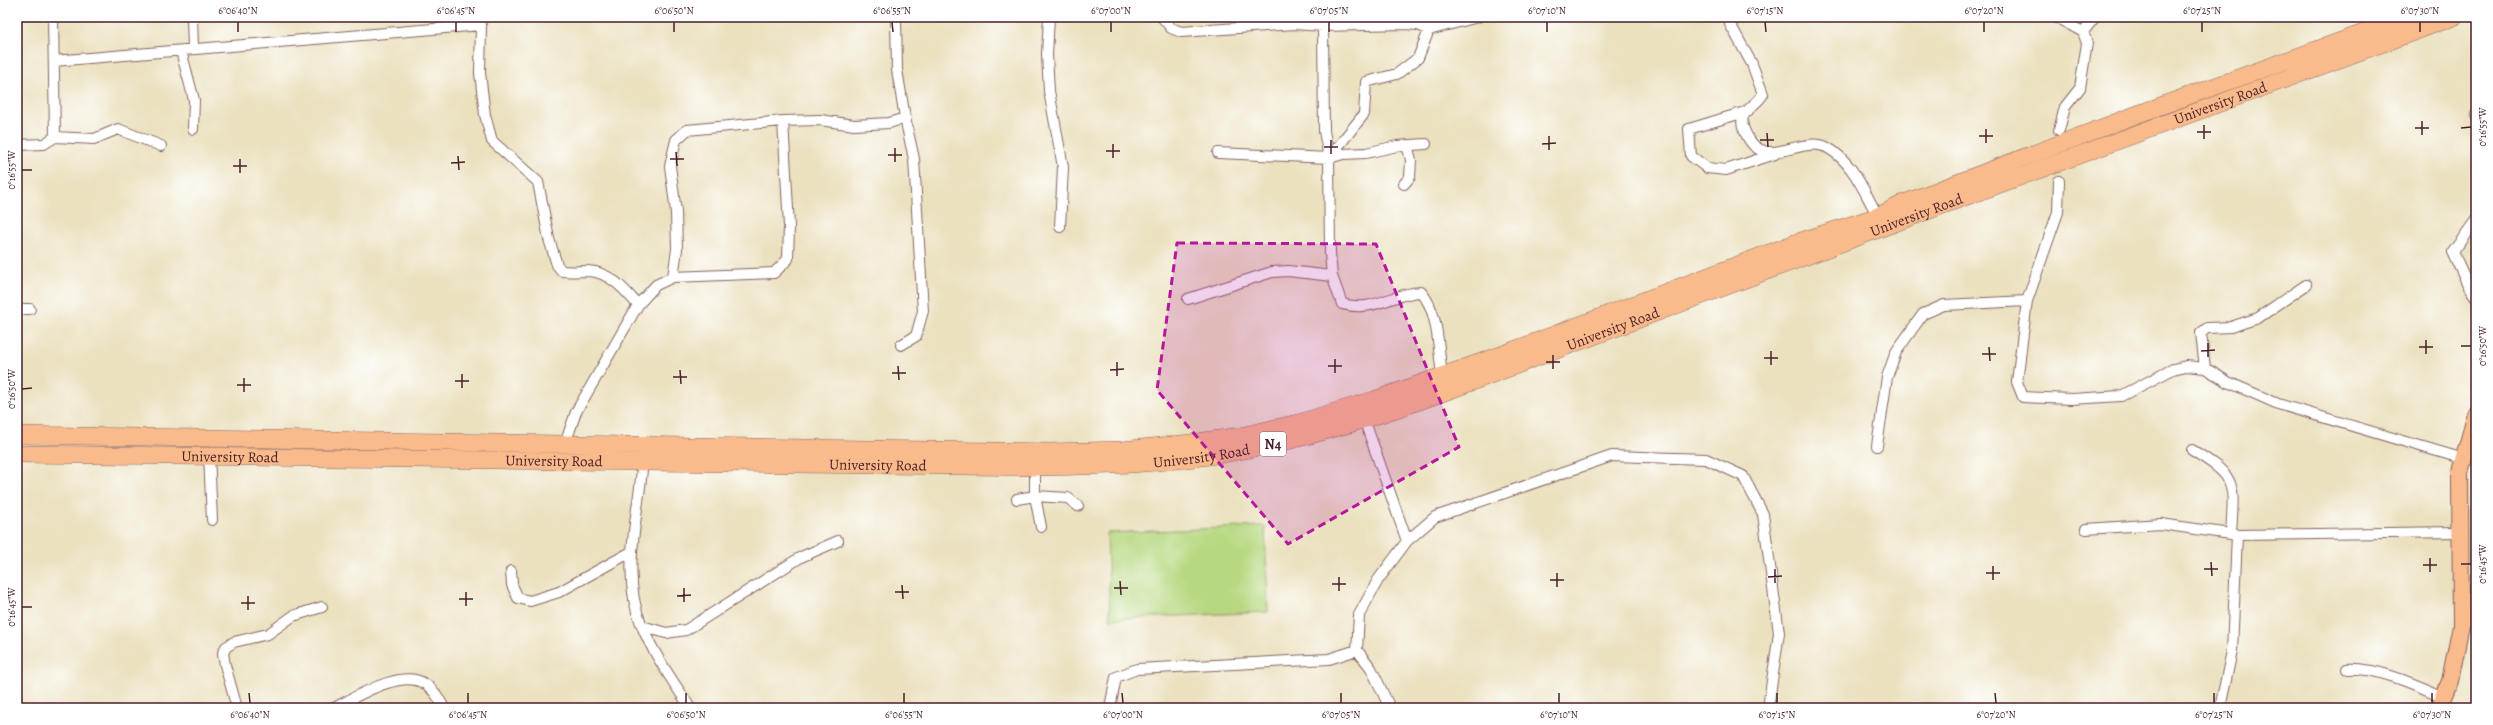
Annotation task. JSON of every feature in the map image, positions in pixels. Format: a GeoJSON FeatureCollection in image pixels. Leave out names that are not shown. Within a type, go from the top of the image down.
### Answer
{"type":"FeatureCollection","features":[{"type":"Feature","properties":{"kind":"highway","name":"University Road"},"geometry":{"type":"LineString","coordinates":[[17,435],[565,443],[643,454],[1035,467],[1122,465],[1240,452],[1300,438],[1394,410],[1504,362],[1798,242],[1878,216],[1902,204],[2138,114],[2408,17]]}},
{"type":"Feature","properties":{"kind":"highway","name":"University Road"},"geometry":{"type":"LineString","coordinates":[[17,454],[209,455],[559,462],[643,454],[1050,452],[1122,450],[1241,436],[1334,412],[1442,375],[1504,362],[2454,17]]}},
{"type":"Feature","properties":{"kind":"main road"},"geometry":{"type":"LineString","coordinates":[[2441,703],[2455,662],[2461,626],[2460,472],[2476,414]]}},
{"type":"Feature","properties":{"kind":"street"},"geometry":{"type":"LineString","coordinates":[[53,17],[55,137]]}},
{"type":"Feature","properties":{"kind":"street"},"geometry":{"type":"LineString","coordinates":[[192,17],[193,49]]}},
{"type":"Feature","properties":{"kind":"street"},"geometry":{"type":"LineString","coordinates":[[896,17],[897,70],[914,159],[923,311],[916,336],[901,345]]}},
{"type":"Feature","properties":{"kind":"street"},"geometry":{"type":"LineString","coordinates":[[1049,17],[1047,55],[1049,91],[1063,166],[1060,227]]}},
{"type":"Feature","properties":{"kind":"street"},"geometry":{"type":"LineString","coordinates":[[1162,17],[1171,28],[1182,32],[1294,24],[1323,26],[1353,20],[1418,25],[1429,30],[1478,17]]}},
{"type":"Feature","properties":{"kind":"street"},"geometry":{"type":"LineString","coordinates":[[2056,17],[2083,32],[2087,43],[2080,88],[2065,107],[2059,130]]}},
{"type":"Feature","properties":{"kind":"street"},"geometry":{"type":"LineString","coordinates":[[2083,32],[2095,17]]}},
{"type":"Feature","properties":{"kind":"street"},"geometry":{"type":"LineString","coordinates":[[54,61],[180,51],[480,21],[480,73],[485,115],[492,141],[538,182],[549,239],[556,265],[562,271],[589,271],[604,274],[623,287],[638,305]]}},
{"type":"Feature","properties":{"kind":"street"},"geometry":{"type":"LineString","coordinates":[[1730,24],[1752,64],[1763,94],[1759,102],[1743,116],[1742,125],[1754,147],[1762,151],[1780,152]]}},
{"type":"Feature","properties":{"kind":"street"},"geometry":{"type":"LineString","coordinates":[[1323,26],[1324,130],[1328,158],[1330,253],[1332,276],[1342,304],[1356,308],[1378,304],[1411,292],[1421,292],[1427,299],[1432,315],[1442,375]]}},
{"type":"Feature","properties":{"kind":"street"},"geometry":{"type":"LineString","coordinates":[[1328,158],[1364,114],[1366,82],[1397,74],[1418,58],[1429,30]]}},
{"type":"Feature","properties":{"kind":"street"},"geometry":{"type":"LineString","coordinates":[[180,51],[194,100],[193,129]]}},
{"type":"Feature","properties":{"kind":"street"},"geometry":{"type":"LineString","coordinates":[[1748,111],[1689,128],[1691,156],[1707,168],[1726,170],[1780,152],[1816,143],[1828,148],[1847,163],[1878,216]]}},
{"type":"Feature","properties":{"kind":"street"},"geometry":{"type":"LineString","coordinates":[[674,277],[677,249],[676,212],[670,166],[676,140],[687,130],[783,121],[820,120],[854,125],[889,123],[906,118]]}},
{"type":"Feature","properties":{"kind":"street"},"geometry":{"type":"LineString","coordinates":[[559,462],[576,412],[638,305],[656,285],[674,277],[774,272],[788,259],[789,226],[783,121]]}},
{"type":"Feature","properties":{"kind":"street"},"geometry":{"type":"LineString","coordinates":[[17,145],[44,144],[55,137],[94,139],[118,129],[161,146]]}},
{"type":"Feature","properties":{"kind":"street"},"geometry":{"type":"LineString","coordinates":[[1218,153],[1328,158],[1407,145],[1426,144]]}},
{"type":"Feature","properties":{"kind":"street"},"geometry":{"type":"LineString","coordinates":[[1404,184],[1410,177],[1411,160],[1407,145]]}},
{"type":"Feature","properties":{"kind":"street"},"geometry":{"type":"LineString","coordinates":[[2059,181],[2058,212],[2026,301],[2017,382],[2023,397],[2072,398],[2121,396],[2173,369],[2186,366],[2205,368],[2228,382],[2278,404],[2464,459]]}},
{"type":"Feature","properties":{"kind":"street"},"geometry":{"type":"LineString","coordinates":[[2476,220],[2453,252],[2461,272],[2476,297]]}},
{"type":"Feature","properties":{"kind":"street"},"geometry":{"type":"LineString","coordinates":[[1188,299],[1272,272],[1288,271],[1332,276]]}},
{"type":"Feature","properties":{"kind":"street"},"geometry":{"type":"LineString","coordinates":[[2205,368],[2202,333],[2207,328],[2231,327],[2258,318],[2306,285]]}},
{"type":"Feature","properties":{"kind":"street"},"geometry":{"type":"LineString","coordinates":[[1877,446],[1887,377],[1896,352],[1923,314],[1944,305],[2026,301]]}},
{"type":"Feature","properties":{"kind":"street"},"geometry":{"type":"LineString","coordinates":[[17,309],[30,309]]}},
{"type":"Feature","properties":{"kind":"street"},"geometry":{"type":"LineString","coordinates":[[1364,419],[1407,541]]}},
{"type":"Feature","properties":{"kind":"street"},"geometry":{"type":"LineString","coordinates":[[2192,450],[2220,467],[2232,484],[2234,535],[2232,652],[2220,708]]}},
{"type":"Feature","properties":{"kind":"street"},"geometry":{"type":"LineString","coordinates":[[643,454],[632,552],[633,594],[642,626],[690,708]]}},
{"type":"Feature","properties":{"kind":"street"},"geometry":{"type":"LineString","coordinates":[[209,455],[212,520]]}},
{"type":"Feature","properties":{"kind":"street"},"geometry":{"type":"LineString","coordinates":[[1390,708],[1371,668],[1357,650],[1359,615],[1378,580],[1407,541],[1435,517],[1612,456],[1706,459],[1743,476],[1763,514],[1780,633],[1768,708]]}},
{"type":"Feature","properties":{"kind":"street"},"geometry":{"type":"LineString","coordinates":[[1035,467],[1035,496],[1041,527]]}},
{"type":"Feature","properties":{"kind":"street"},"geometry":{"type":"LineString","coordinates":[[1017,499],[1035,496],[1068,498],[1078,506]]}},
{"type":"Feature","properties":{"kind":"street"},"geometry":{"type":"LineString","coordinates":[[2086,529],[2161,524],[2234,535],[2460,532]]}},
{"type":"Feature","properties":{"kind":"street"},"geometry":{"type":"LineString","coordinates":[[642,626],[666,633],[686,630],[801,557],[838,541]]}},
{"type":"Feature","properties":{"kind":"street"},"geometry":{"type":"LineString","coordinates":[[511,571],[512,585],[518,598],[530,601],[559,592],[632,552]]}},
{"type":"Feature","properties":{"kind":"street"},"geometry":{"type":"LineString","coordinates":[[237,708],[224,659],[223,653],[226,647],[234,642],[268,634],[293,616],[322,607]]}},
{"type":"Feature","properties":{"kind":"street"},"geometry":{"type":"LineString","coordinates":[[1110,708],[1116,677],[1137,669],[1329,659],[1357,650]]}},
{"type":"Feature","properties":{"kind":"street"},"geometry":{"type":"LineString","coordinates":[[2347,669],[2356,668],[2412,683],[2441,703]]}},
{"type":"Feature","properties":{"kind":"street"},"geometry":{"type":"LineString","coordinates":[[334,708],[380,686],[404,678],[425,683],[433,690],[444,708]]}},
{"type":"Feature","properties":{"kind":"highlighted area"},"geometry":{"type":"Polygon","coordinates":[[[1177,243],[1376,244],[1459,447],[1288,544],[1157,390],[1177,243]]]}},
{"type":"Feature","properties":{"kind":"green space"},"geometry":{"type":"Polygon","coordinates":[[[1265,526],[1268,612],[1110,619],[1107,533],[1265,526]]]}}]}
